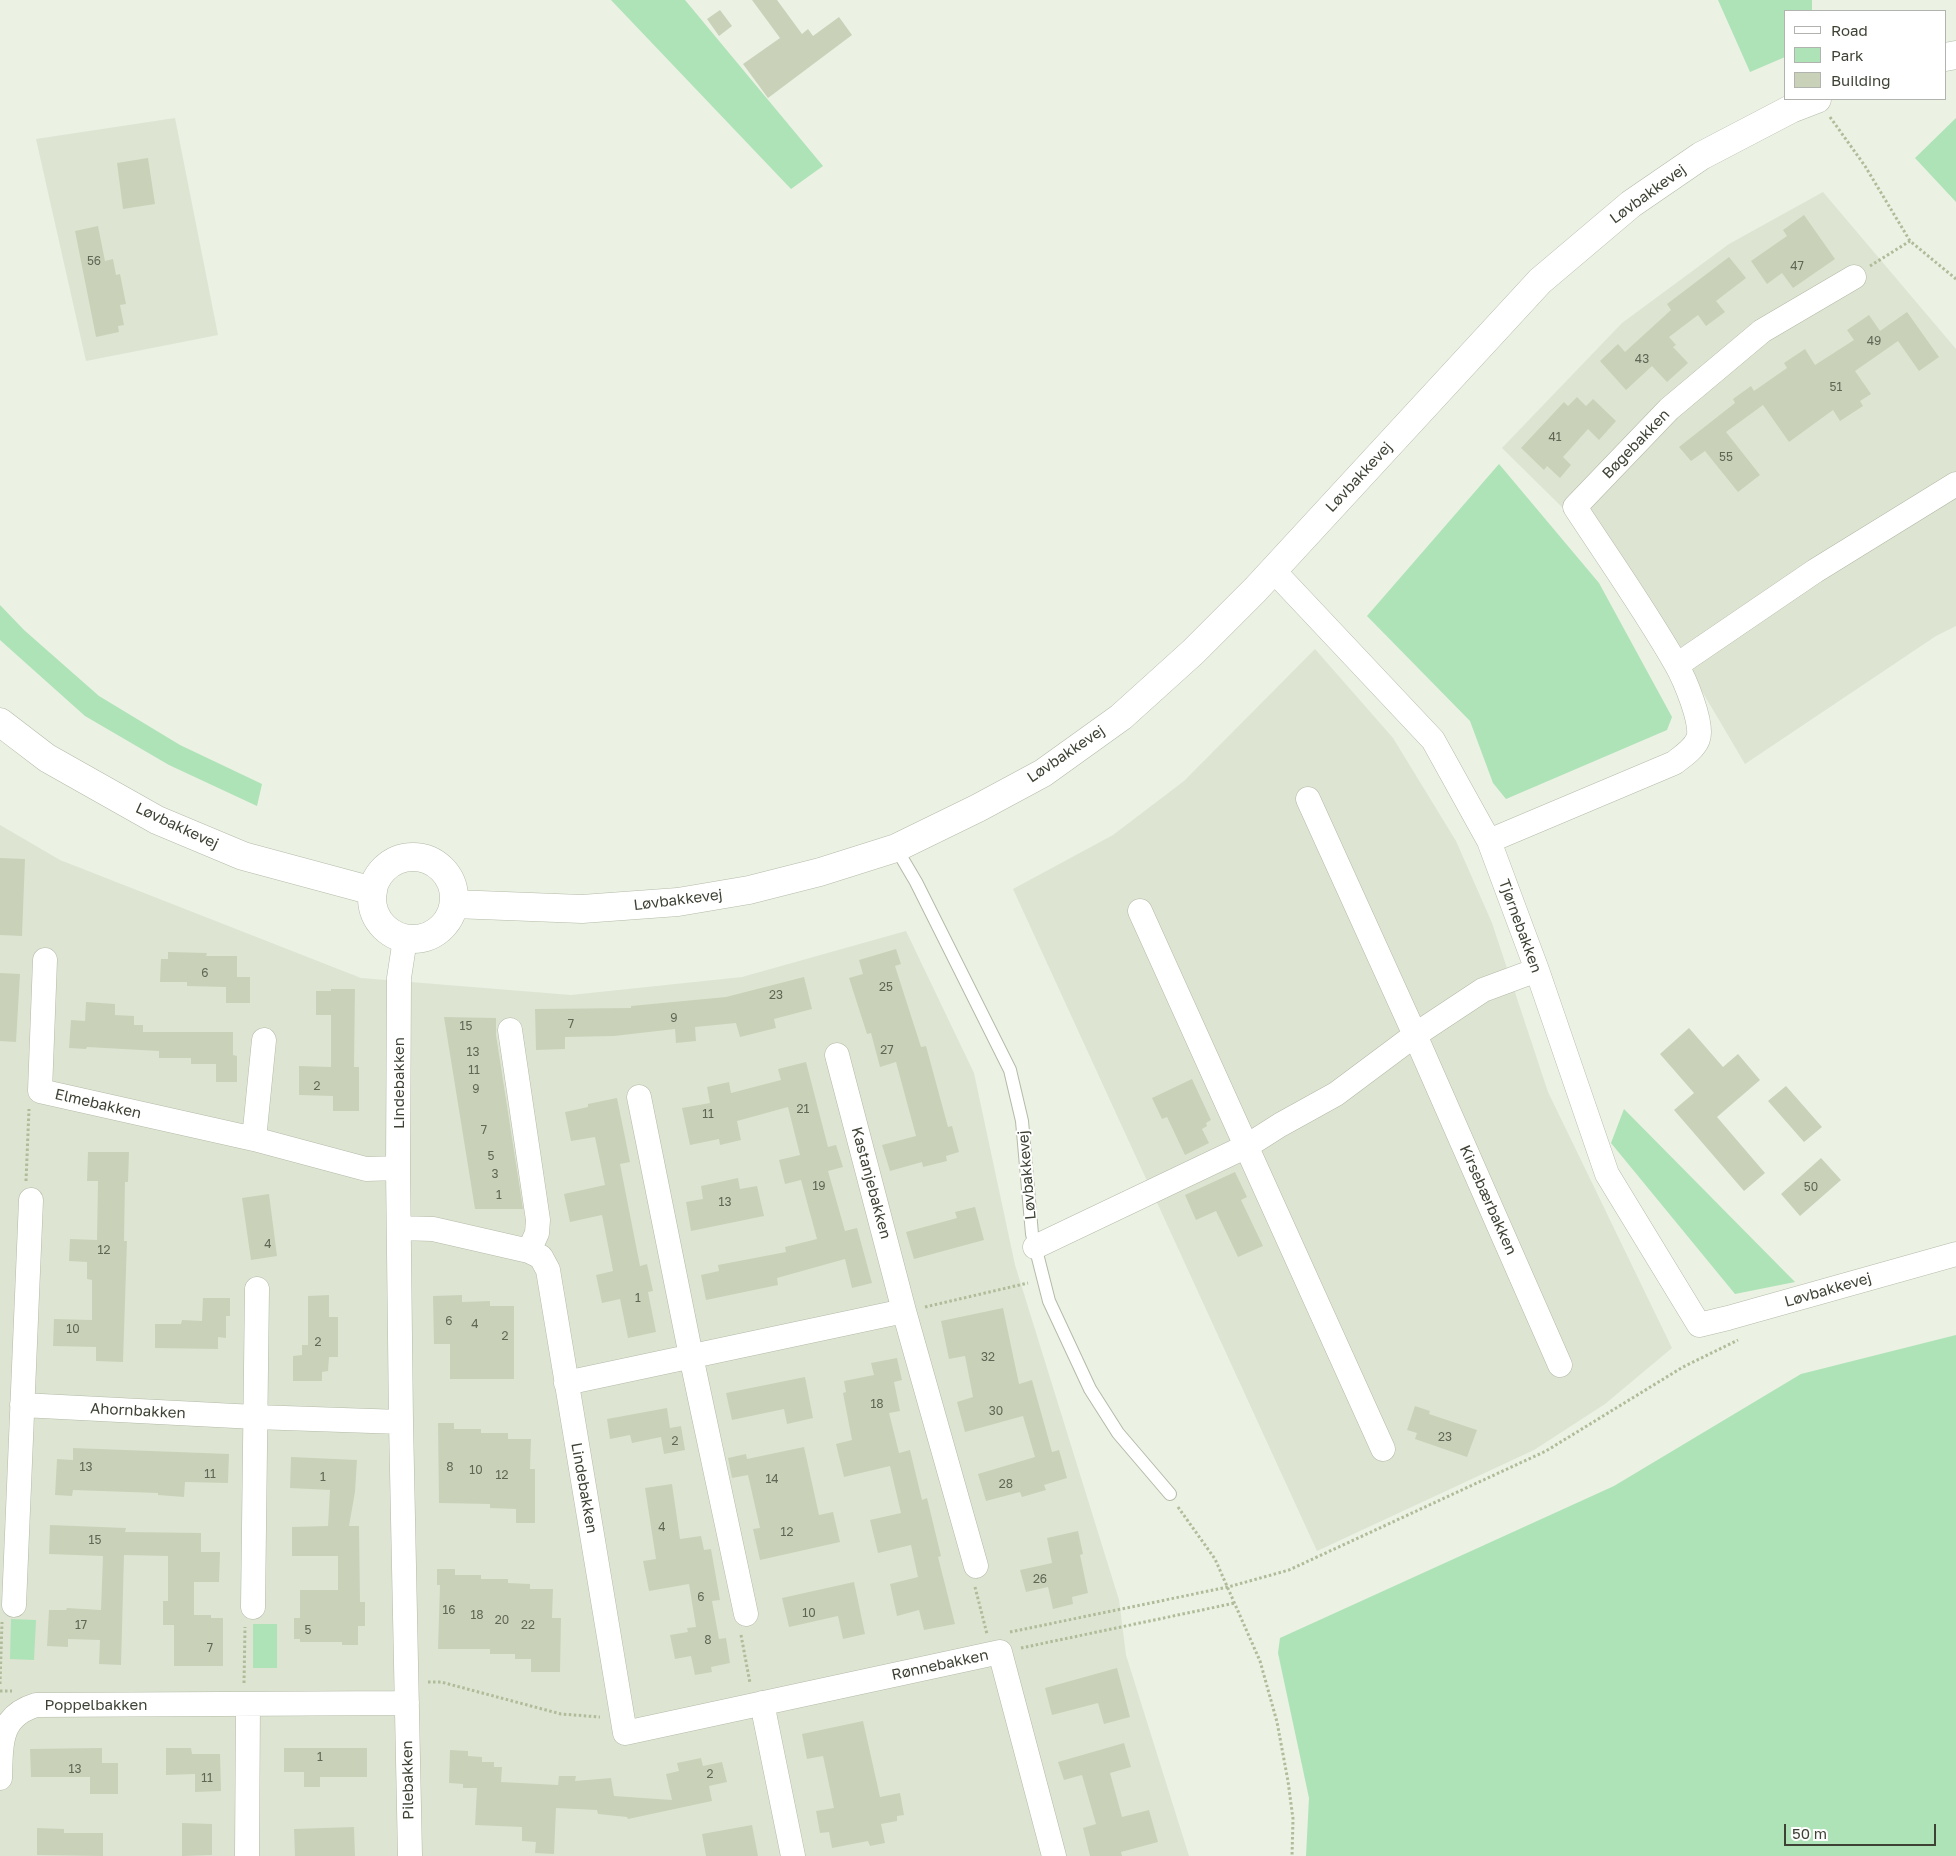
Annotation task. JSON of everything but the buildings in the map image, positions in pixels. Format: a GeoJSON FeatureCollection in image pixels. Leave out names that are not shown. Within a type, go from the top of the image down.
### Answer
{"type":"FeatureCollection","features":[{"type":"Feature","properties":{"kind":"street","name":"Løvbakkevej"},"geometry":{"type":"LineString","coordinates":[[454,904],[582,909],[678,902],[768,885],[896,848],[978,808],[1043,773],[1121,717],[1193,652],[1273,570],[1540,281],[1631,204],[1701,156],[1791,109],[1824,108]]}},
{"type":"Feature","properties":{"kind":"street","name":"Bøgebakken"},"geometry":{"type":"LineString","coordinates":[[1489,841],[1674,762],[1688,752],[1698,740],[1700,727],[1698,715],[1677,666],[1575,507],[1669,409],[1762,331],[1854,277]]}},
{"type":"Feature","properties":{"kind":"street"},"geometry":{"type":"LineString","coordinates":[[1677,666],[1815,571],[1956,484]]}},
{"type":"Feature","properties":{"kind":"street","name":"Tjørnebakken"},"geometry":{"type":"LineString","coordinates":[[1273,570],[1433,740],[1489,841],[1537,970],[1607,1174],[1699,1325]]}},
{"type":"Feature","properties":{"kind":"street","name":"Løvbakkevej"},"geometry":{"type":"LineString","coordinates":[[0,722],[47,758],[157,820],[243,856],[373,890]]}},
{"type":"Feature","properties":{"kind":"street","name":"Kirsebærbakken"},"geometry":{"type":"LineString","coordinates":[[1308,799],[1415,1035],[1560,1365]]}},
{"type":"Feature","properties":{"kind":"street"},"geometry":{"type":"LineString","coordinates":[[409,857],[420,857],[439,866],[447,874],[455,894],[454,904],[449,920],[438,932],[418,939],[405,939],[392,934],[380,923],[372,903],[373,890],[381,872],[389,865],[409,857]]}},
{"type":"Feature","properties":{"kind":"street"},"geometry":{"type":"LineString","coordinates":[[1140,911],[1383,1449]]}},
{"type":"Feature","properties":{"kind":"street","name":"Lindebakken"},"geometry":{"type":"LineString","coordinates":[[405,939],[399,978],[398,1168],[407,1703]]}},
{"type":"Feature","properties":{"kind":"street","name":"Elmebakken"},"geometry":{"type":"LineString","coordinates":[[45,960],[40,1090],[254,1139],[366,1169],[398,1168]]}},
{"type":"Feature","properties":{"kind":"street"},"geometry":{"type":"LineString","coordinates":[[1035,1247],[1247,1146],[1336,1094],[1415,1035],[1483,990],[1537,970]]}},
{"type":"Feature","properties":{"kind":"street"},"geometry":{"type":"LineString","coordinates":[[510,1030],[538,1220],[537,1234],[529,1251]]}},
{"type":"Feature","properties":{"kind":"street"},"geometry":{"type":"LineString","coordinates":[[254,1139],[264,1040]]}},
{"type":"Feature","properties":{"kind":"street","name":"Kastanjebakken"},"geometry":{"type":"LineString","coordinates":[[837,1055],[974,1574]]}},
{"type":"Feature","properties":{"kind":"street"},"geometry":{"type":"LineString","coordinates":[[639,1097],[743,1624]]}},
{"type":"Feature","properties":{"kind":"street"},"geometry":{"type":"LineString","coordinates":[[8,1609],[22,1405],[31,1200]]}},
{"type":"Feature","properties":{"kind":"street","name":"Lindebakken"},"geometry":{"type":"LineString","coordinates":[[399,1228],[433,1229],[529,1251],[541,1257],[548,1270],[625,1733]]}},
{"type":"Feature","properties":{"kind":"street","name":"Løvbakkevej"},"geometry":{"type":"LineString","coordinates":[[1699,1325],[1956,1254]]}},
{"type":"Feature","properties":{"kind":"street"},"geometry":{"type":"LineString","coordinates":[[249,1617],[257,1289]]}},
{"type":"Feature","properties":{"kind":"street"},"geometry":{"type":"LineString","coordinates":[[566,1382],[904,1311]]}},
{"type":"Feature","properties":{"kind":"street","name":"Ahornbakken"},"geometry":{"type":"LineString","coordinates":[[22,1405],[255,1417],[401,1422]]}},
{"type":"Feature","properties":{"kind":"street","name":"Rønnebakken"},"geometry":{"type":"LineString","coordinates":[[625,1733],[756,1694],[994,1644],[1054,1856]]}},
{"type":"Feature","properties":{"kind":"street"},"geometry":{"type":"LineString","coordinates":[[756,1694],[793,1856]]}},
{"type":"Feature","properties":{"kind":"street","name":"Poppelbakken"},"geometry":{"type":"LineString","coordinates":[[0,1778],[4,1724],[8,1717],[22,1709],[36,1705],[407,1703]]}},
{"type":"Feature","properties":{"kind":"street","name":"Pilebakken"},"geometry":{"type":"LineString","coordinates":[[407,1703],[410,1856]]}},
{"type":"Feature","properties":{"kind":"street"},"geometry":{"type":"LineString","coordinates":[[247,1856],[248,1704]]}},
{"type":"Feature","properties":{"kind":"lane","name":"Løvbakkevej"},"geometry":{"type":"LineString","coordinates":[[896,848],[916,882],[1010,1070],[1022,1121],[1032,1234],[1049,1301],[1090,1389],[1118,1433],[1170,1494]]}},
{"type":"Feature","properties":{"kind":"path"},"geometry":{"type":"LineString","coordinates":[[1824,108],[1869,173],[1910,241],[1956,279]]}},
{"type":"Feature","properties":{"kind":"path"},"geometry":{"type":"LineString","coordinates":[[1854,277],[1910,241]]}},
{"type":"Feature","properties":{"kind":"path"},"geometry":{"type":"LineString","coordinates":[[31,1200],[26,1185],[29,1095],[40,1090]]}},
{"type":"Feature","properties":{"kind":"path"},"geometry":{"type":"LineString","coordinates":[[904,1311],[1043,1280]]}},
{"type":"Feature","properties":{"kind":"path"},"geometry":{"type":"LineString","coordinates":[[1170,1494],[1215,1559],[1260,1661],[1277,1722],[1288,1781],[1293,1820],[1292,1856]]}},
{"type":"Feature","properties":{"kind":"path"},"geometry":{"type":"LineString","coordinates":[[974,1574],[994,1644],[1235,1603]]}},
{"type":"Feature","properties":{"kind":"path"},"geometry":{"type":"LineString","coordinates":[[0,1684],[8,1609]]}},
{"type":"Feature","properties":{"kind":"path"},"geometry":{"type":"LineString","coordinates":[[248,1704],[244,1685],[249,1617]]}},
{"type":"Feature","properties":{"kind":"path"},"geometry":{"type":"LineString","coordinates":[[743,1624],[756,1694]]}},
{"type":"Feature","properties":{"kind":"shaded area"},"geometry":{"type":"Polygon","coordinates":[[[175,118],[218,335],[86,361],[36,139],[175,118]]]}},
{"type":"Feature","properties":{"kind":"shaded area"},"geometry":{"type":"Polygon","coordinates":[[[1823,192],[1956,349],[1956,626],[1936,636],[1745,764],[1637,581],[1502,448],[1622,323],[1729,244],[1823,192]]]}},
{"type":"Feature","properties":{"kind":"shaded area"},"geometry":{"type":"Polygon","coordinates":[[[1315,649],[1393,738],[1456,841],[1492,923],[1548,1092],[1672,1348],[1605,1404],[1534,1450],[1317,1551],[1013,889],[1113,835],[1184,781],[1315,649]]]}},
{"type":"Feature","properties":{"kind":"shaded area"},"geometry":{"type":"Polygon","coordinates":[[[0,825],[60,860],[361,978],[571,995],[742,977],[906,931],[974,1073],[1015,1265],[1119,1600],[1126,1655],[1189,1856],[0,1856],[0,825]]]}},
{"type":"Feature","properties":{"kind":"green space"},"geometry":{"type":"Polygon","coordinates":[[[611,0],[685,0],[823,166],[791,189],[611,0]]]}},
{"type":"Feature","properties":{"kind":"green space"},"geometry":{"type":"Polygon","coordinates":[[[1718,0],[1812,0],[1812,10],[1784,10],[1784,57],[1750,72],[1718,0]]]}},
{"type":"Feature","properties":{"kind":"green space"},"geometry":{"type":"Polygon","coordinates":[[[1956,118],[1956,202],[1915,158],[1956,118]]]}},
{"type":"Feature","properties":{"kind":"green space"},"geometry":{"type":"Polygon","coordinates":[[[1499,464],[1599,583],[1672,717],[1667,730],[1506,799],[1493,783],[1470,721],[1367,616],[1499,464]]]}},
{"type":"Feature","properties":{"kind":"green space"},"geometry":{"type":"Polygon","coordinates":[[[0,605],[24,630],[99,696],[180,745],[262,784],[257,806],[169,765],[85,716],[0,640],[0,605]]]}},
{"type":"Feature","properties":{"kind":"green space"},"geometry":{"type":"Polygon","coordinates":[[[1624,1109],[1795,1282],[1735,1294],[1611,1143],[1624,1109]]]}},
{"type":"Feature","properties":{"kind":"green space"},"geometry":{"type":"Polygon","coordinates":[[[1956,1335],[1956,1856],[1306,1856],[1309,1798],[1278,1653],[1280,1638],[1614,1486],[1801,1374],[1956,1335]]]}},
{"type":"Feature","properties":{"kind":"green space"},"geometry":{"type":"Polygon","coordinates":[[[11,1619],[36,1620],[34,1660],[10,1659],[11,1619]]]}},
{"type":"Feature","properties":{"kind":"green space"},"geometry":{"type":"Polygon","coordinates":[[[253,1624],[277,1624],[277,1668],[253,1668],[253,1624]]]}}]}
